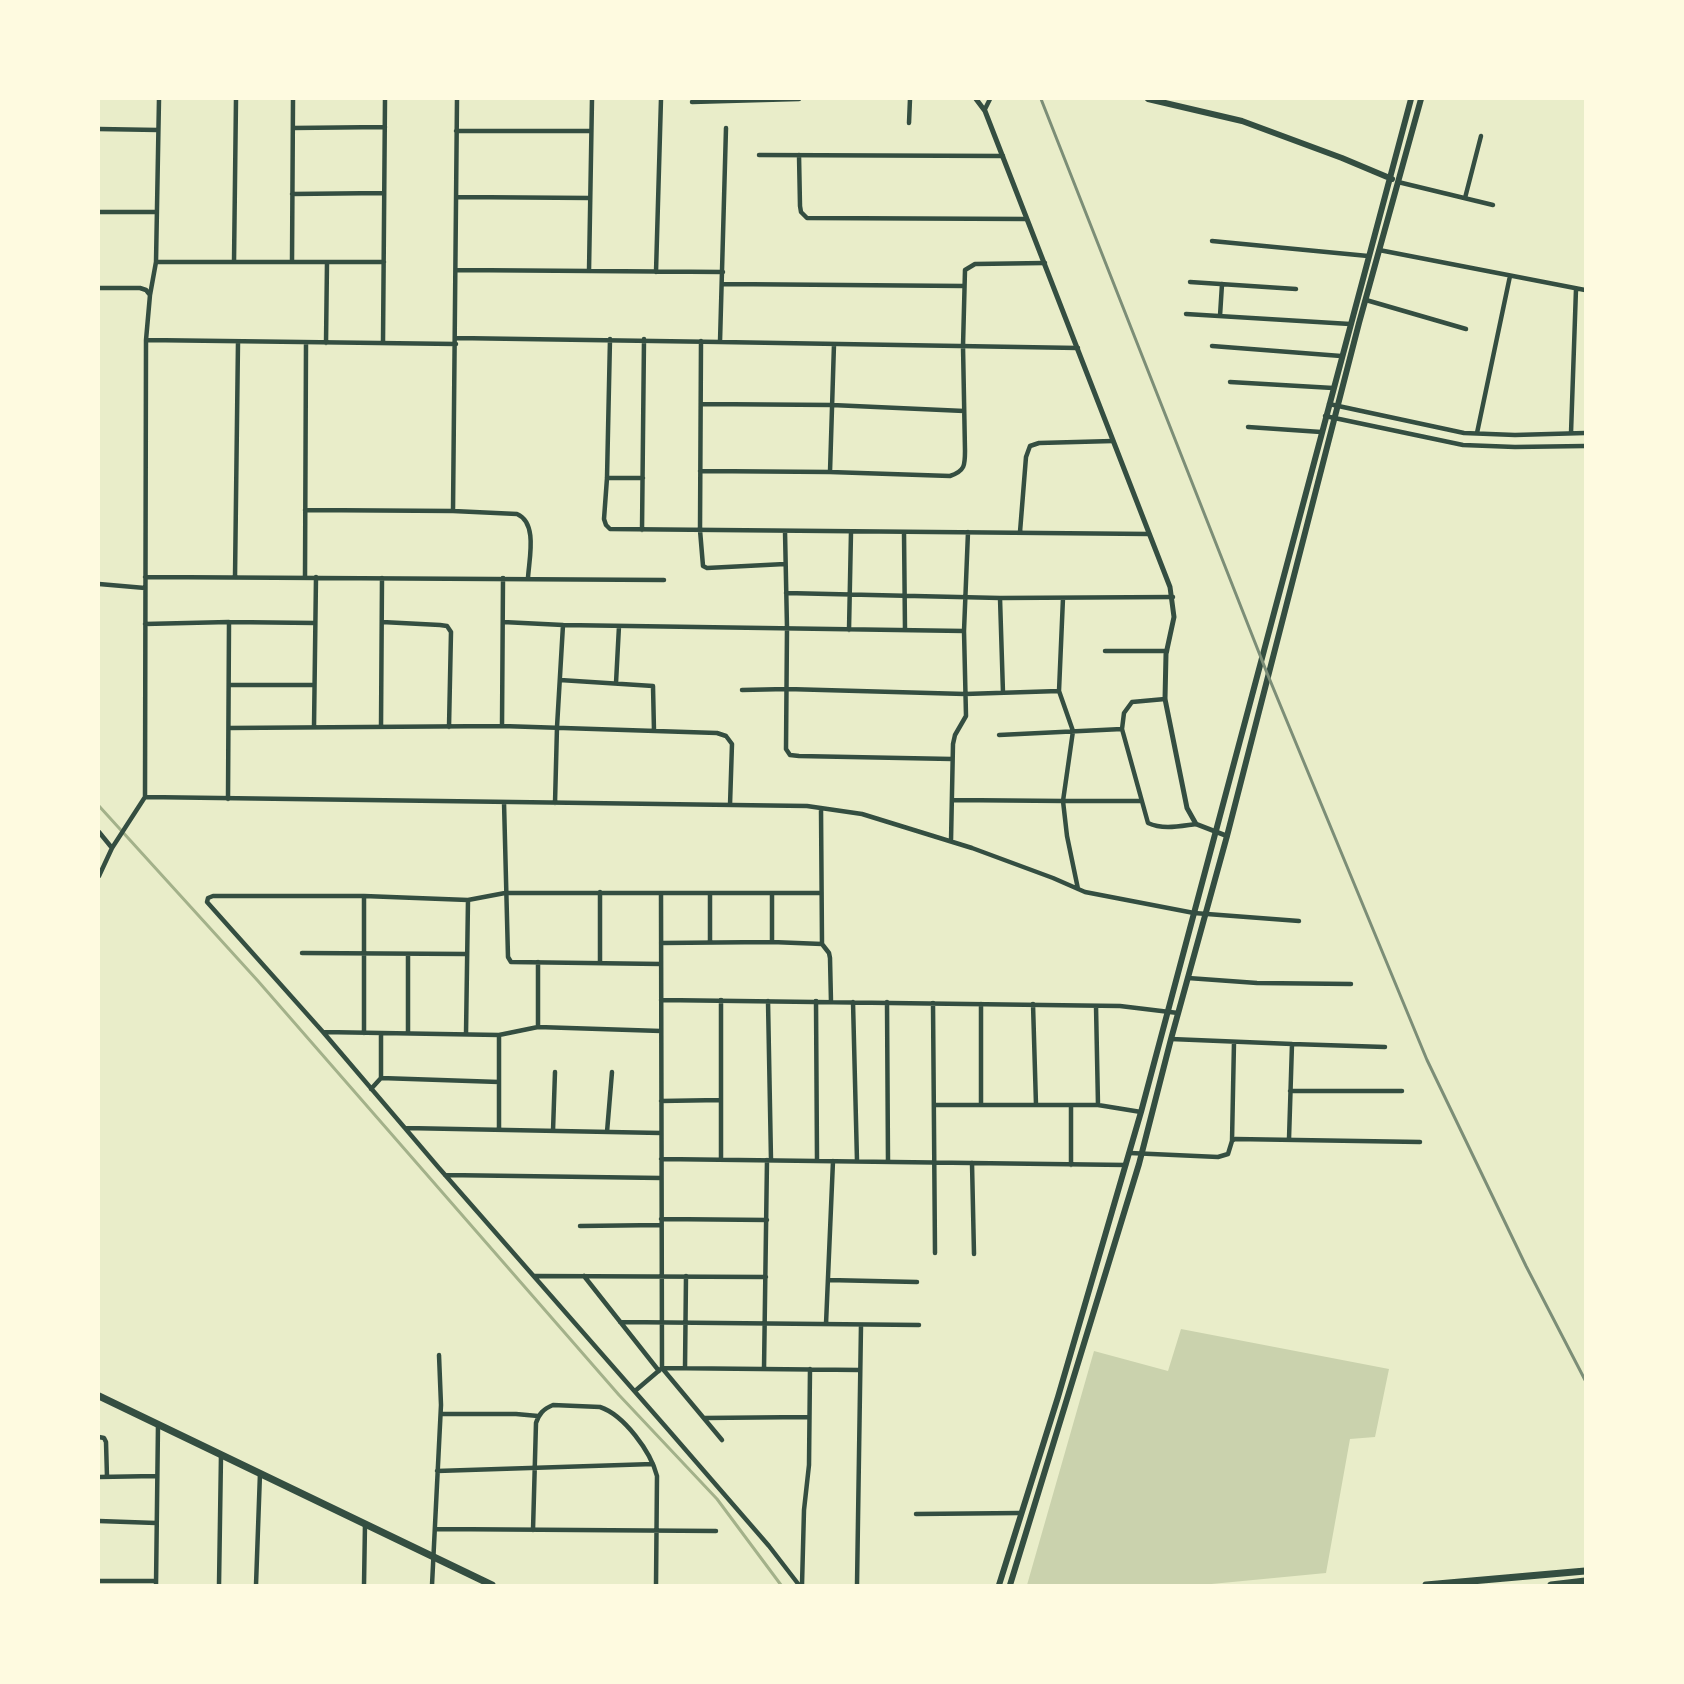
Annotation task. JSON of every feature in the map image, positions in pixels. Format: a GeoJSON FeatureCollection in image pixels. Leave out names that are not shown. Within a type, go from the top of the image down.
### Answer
{"type":"FeatureCollection","features":[{"type":"Feature","properties":{"kind":"main road"},"geometry":{"type":"LineString","coordinates":[[1150,99],[1242,121],[1342,158],[1398,182]]}},
{"type":"Feature","properties":{"kind":"main road"},"geometry":{"type":"LineString","coordinates":[[999,1585],[1130,1153],[1411,99]]}},
{"type":"Feature","properties":{"kind":"main road"},"geometry":{"type":"LineString","coordinates":[[1010,1585],[1142,1153],[1379,250],[1421,99]]}},
{"type":"Feature","properties":{"kind":"main road"},"geometry":{"type":"LineString","coordinates":[[99,1396],[492,1585]]}},
{"type":"Feature","properties":{"kind":"main road"},"geometry":{"type":"LineString","coordinates":[[1426,1585],[1585,1571]]}},
{"type":"Feature","properties":{"kind":"main road"},"geometry":{"type":"LineString","coordinates":[[1551,1585],[1585,1581]]}},
{"type":"Feature","properties":{"kind":"street"},"geometry":{"type":"LineString","coordinates":[[99,876],[112,848],[145,796],[146,340],[156,262],[159,99]]}},
{"type":"Feature","properties":{"kind":"street"},"geometry":{"type":"LineString","coordinates":[[234,262],[236,99]]}},
{"type":"Feature","properties":{"kind":"street"},"geometry":{"type":"LineString","coordinates":[[292,262],[293,99]]}},
{"type":"Feature","properties":{"kind":"street"},"geometry":{"type":"LineString","coordinates":[[383,344],[386,99]]}},
{"type":"Feature","properties":{"kind":"street"},"geometry":{"type":"LineString","coordinates":[[453,511],[457,99]]}},
{"type":"Feature","properties":{"kind":"street"},"geometry":{"type":"LineString","coordinates":[[589,271],[592,99]]}},
{"type":"Feature","properties":{"kind":"street"},"geometry":{"type":"LineString","coordinates":[[656,272],[661,99]]}},
{"type":"Feature","properties":{"kind":"street"},"geometry":{"type":"LineString","coordinates":[[692,102],[800,99]]}},
{"type":"Feature","properties":{"kind":"street"},"geometry":{"type":"LineString","coordinates":[[909,123],[910,99]]}},
{"type":"Feature","properties":{"kind":"street"},"geometry":{"type":"LineString","coordinates":[[976,99],[985,109],[1173,597],[1174,617],[1167,651],[1165,699],[1186,808],[1196,824]]}},
{"type":"Feature","properties":{"kind":"street"},"geometry":{"type":"LineString","coordinates":[[985,109],[990,99]]}},
{"type":"Feature","properties":{"kind":"street"},"geometry":{"type":"LineString","coordinates":[[293,128],[385,127]]}},
{"type":"Feature","properties":{"kind":"street"},"geometry":{"type":"LineString","coordinates":[[720,342],[726,128]]}},
{"type":"Feature","properties":{"kind":"street"},"geometry":{"type":"LineString","coordinates":[[99,129],[158,130]]}},
{"type":"Feature","properties":{"kind":"street"},"geometry":{"type":"LineString","coordinates":[[456,130],[591,131]]}},
{"type":"Feature","properties":{"kind":"street"},"geometry":{"type":"LineString","coordinates":[[1465,198],[1481,136]]}},
{"type":"Feature","properties":{"kind":"street"},"geometry":{"type":"LineString","coordinates":[[759,154],[1003,156]]}},
{"type":"Feature","properties":{"kind":"street"},"geometry":{"type":"LineString","coordinates":[[799,155],[800,206],[801,212],[807,218],[1026,219]]}},
{"type":"Feature","properties":{"kind":"street"},"geometry":{"type":"LineString","coordinates":[[1398,182],[1493,205]]}},
{"type":"Feature","properties":{"kind":"street"},"geometry":{"type":"LineString","coordinates":[[292,194],[384,193]]}},
{"type":"Feature","properties":{"kind":"street"},"geometry":{"type":"LineString","coordinates":[[456,197],[590,198]]}},
{"type":"Feature","properties":{"kind":"street"},"geometry":{"type":"LineString","coordinates":[[99,212],[157,212]]}},
{"type":"Feature","properties":{"kind":"street"},"geometry":{"type":"LineString","coordinates":[[1212,241],[1368,256]]}},
{"type":"Feature","properties":{"kind":"street"},"geometry":{"type":"LineString","coordinates":[[1379,250],[1585,290]]}},
{"type":"Feature","properties":{"kind":"street"},"geometry":{"type":"LineString","coordinates":[[156,262],[384,261]]}},
{"type":"Feature","properties":{"kind":"street"},"geometry":{"type":"LineString","coordinates":[[326,343],[327,262]]}},
{"type":"Feature","properties":{"kind":"street"},"geometry":{"type":"LineString","coordinates":[[700,471],[950,476],[957,474],[964,466],[965,270],[975,264],[1045,263]]}},
{"type":"Feature","properties":{"kind":"street"},"geometry":{"type":"LineString","coordinates":[[456,270],[723,272]]}},
{"type":"Feature","properties":{"kind":"street"},"geometry":{"type":"LineString","coordinates":[[1477,433],[1510,276]]}},
{"type":"Feature","properties":{"kind":"street"},"geometry":{"type":"LineString","coordinates":[[1190,282],[1296,289]]}},
{"type":"Feature","properties":{"kind":"street"},"geometry":{"type":"LineString","coordinates":[[723,284],[964,286]]}},
{"type":"Feature","properties":{"kind":"street"},"geometry":{"type":"LineString","coordinates":[[1220,316],[1222,284]]}},
{"type":"Feature","properties":{"kind":"street"},"geometry":{"type":"LineString","coordinates":[[99,288],[140,288],[146,290],[150,295]]}},
{"type":"Feature","properties":{"kind":"street"},"geometry":{"type":"LineString","coordinates":[[1571,433],[1576,289]]}},
{"type":"Feature","properties":{"kind":"street"},"geometry":{"type":"LineString","coordinates":[[1366,300],[1466,329]]}},
{"type":"Feature","properties":{"kind":"street"},"geometry":{"type":"LineString","coordinates":[[1186,314],[1350,324]]}},
{"type":"Feature","properties":{"kind":"street"},"geometry":{"type":"LineString","coordinates":[[456,338],[644,339],[1078,348]]}},
{"type":"Feature","properties":{"kind":"street"},"geometry":{"type":"LineString","coordinates":[[610,339],[608,478],[604,519],[610,529],[1149,534]]}},
{"type":"Feature","properties":{"kind":"street"},"geometry":{"type":"LineString","coordinates":[[642,530],[644,339]]}},
{"type":"Feature","properties":{"kind":"street"},"geometry":{"type":"LineString","coordinates":[[146,340],[456,344]]}},
{"type":"Feature","properties":{"kind":"street"},"geometry":{"type":"LineString","coordinates":[[701,341],[700,530],[703,566],[707,568],[785,564]]}},
{"type":"Feature","properties":{"kind":"street"},"geometry":{"type":"LineString","coordinates":[[235,577],[238,342]]}},
{"type":"Feature","properties":{"kind":"street"},"geometry":{"type":"LineString","coordinates":[[305,577],[306,342]]}},
{"type":"Feature","properties":{"kind":"street"},"geometry":{"type":"LineString","coordinates":[[830,472],[834,344]]}},
{"type":"Feature","properties":{"kind":"street"},"geometry":{"type":"LineString","coordinates":[[1212,346],[1341,356]]}},
{"type":"Feature","properties":{"kind":"street"},"geometry":{"type":"LineString","coordinates":[[1230,382],[1334,388]]}},
{"type":"Feature","properties":{"kind":"street"},"geometry":{"type":"LineString","coordinates":[[701,404],[832,405],[964,411]]}},
{"type":"Feature","properties":{"kind":"street"},"geometry":{"type":"LineString","coordinates":[[1329,404],[1452,430],[1477,433],[1585,433]]}},
{"type":"Feature","properties":{"kind":"street"},"geometry":{"type":"LineString","coordinates":[[1325,416],[1462,445],[1585,446]]}},
{"type":"Feature","properties":{"kind":"street"},"geometry":{"type":"LineString","coordinates":[[1248,427],[1321,432]]}},
{"type":"Feature","properties":{"kind":"street"},"geometry":{"type":"LineString","coordinates":[[1020,532],[1026,457],[1030,446],[1039,443],[1113,441]]}},
{"type":"Feature","properties":{"kind":"street"},"geometry":{"type":"LineString","coordinates":[[608,478],[643,478]]}},
{"type":"Feature","properties":{"kind":"street"},"geometry":{"type":"LineString","coordinates":[[305,510],[517,514],[524,517],[529,528],[528,578]]}},
{"type":"Feature","properties":{"kind":"street"},"geometry":{"type":"LineString","coordinates":[[784,531],[787,628],[785,740],[786,749],[790,755],[952,759]]}},
{"type":"Feature","properties":{"kind":"street"},"geometry":{"type":"LineString","coordinates":[[849,630],[851,532]]}},
{"type":"Feature","properties":{"kind":"street"},"geometry":{"type":"LineString","coordinates":[[904,532],[904,630]]}},
{"type":"Feature","properties":{"kind":"street"},"geometry":{"type":"LineString","coordinates":[[951,841],[952,759],[955,735],[966,716],[964,631],[968,532]]}},
{"type":"Feature","properties":{"kind":"street"},"geometry":{"type":"LineString","coordinates":[[145,577],[664,580]]}},
{"type":"Feature","properties":{"kind":"street"},"geometry":{"type":"LineString","coordinates":[[314,728],[316,577]]}},
{"type":"Feature","properties":{"kind":"street"},"geometry":{"type":"LineString","coordinates":[[381,727],[382,578]]}},
{"type":"Feature","properties":{"kind":"street"},"geometry":{"type":"LineString","coordinates":[[502,726],[503,578]]}},
{"type":"Feature","properties":{"kind":"street"},"geometry":{"type":"LineString","coordinates":[[99,584],[145,588]]}},
{"type":"Feature","properties":{"kind":"street"},"geometry":{"type":"LineString","coordinates":[[786,593],[1000,598],[1173,597]]}},
{"type":"Feature","properties":{"kind":"street"},"geometry":{"type":"LineString","coordinates":[[1000,598],[1003,693]]}},
{"type":"Feature","properties":{"kind":"street"},"geometry":{"type":"LineString","coordinates":[[1063,598],[1059,691],[1073,731],[1063,801],[1067,836],[1078,889]]}},
{"type":"Feature","properties":{"kind":"street"},"geometry":{"type":"LineString","coordinates":[[228,799],[229,622]]}},
{"type":"Feature","properties":{"kind":"street"},"geometry":{"type":"LineString","coordinates":[[382,622],[447,626],[451,632],[449,727]]}},
{"type":"Feature","properties":{"kind":"street"},"geometry":{"type":"LineString","coordinates":[[503,622],[563,625],[964,631]]}},
{"type":"Feature","properties":{"kind":"street"},"geometry":{"type":"LineString","coordinates":[[145,624],[315,623]]}},
{"type":"Feature","properties":{"kind":"street"},"geometry":{"type":"LineString","coordinates":[[555,803],[563,625]]}},
{"type":"Feature","properties":{"kind":"street"},"geometry":{"type":"LineString","coordinates":[[616,683],[619,626]]}},
{"type":"Feature","properties":{"kind":"street"},"geometry":{"type":"LineString","coordinates":[[1105,651],[1167,651]]}},
{"type":"Feature","properties":{"kind":"street"},"geometry":{"type":"LineString","coordinates":[[560,680],[652,686],[654,730]]}},
{"type":"Feature","properties":{"kind":"street"},"geometry":{"type":"LineString","coordinates":[[229,685],[314,685]]}},
{"type":"Feature","properties":{"kind":"street"},"geometry":{"type":"LineString","coordinates":[[742,690],[787,689],[965,694],[1059,691]]}},
{"type":"Feature","properties":{"kind":"street"},"geometry":{"type":"LineString","coordinates":[[1165,699],[1132,702],[1124,714],[1122,729],[1148,823],[1155,826],[1196,824],[1227,836]]}},
{"type":"Feature","properties":{"kind":"street"},"geometry":{"type":"LineString","coordinates":[[229,728],[502,726],[717,733],[726,736],[734,752],[730,805]]}},
{"type":"Feature","properties":{"kind":"street"},"geometry":{"type":"LineString","coordinates":[[999,735],[1122,729]]}},
{"type":"Feature","properties":{"kind":"street"},"geometry":{"type":"LineString","coordinates":[[145,796],[821,808],[862,814],[951,841],[1078,889],[1100,895],[1194,913],[1299,921]]}},
{"type":"Feature","properties":{"kind":"street"},"geometry":{"type":"LineString","coordinates":[[952,800],[1142,801]]}},
{"type":"Feature","properties":{"kind":"street"},"geometry":{"type":"LineString","coordinates":[[504,802],[505,893],[508,957],[511,962],[661,964]]}},
{"type":"Feature","properties":{"kind":"street"},"geometry":{"type":"LineString","coordinates":[[821,808],[822,944],[830,958],[831,1002]]}},
{"type":"Feature","properties":{"kind":"street"},"geometry":{"type":"LineString","coordinates":[[99,832],[112,848]]}},
{"type":"Feature","properties":{"kind":"street"},"geometry":{"type":"LineString","coordinates":[[600,892],[600,963]]}},
{"type":"Feature","properties":{"kind":"street"},"geometry":{"type":"LineString","coordinates":[[800,1585],[769,1546],[323,1032],[207,902],[208,898],[213,896],[364,896],[468,900],[505,893],[821,894]]}},
{"type":"Feature","properties":{"kind":"street"},"geometry":{"type":"LineString","coordinates":[[660,1369],[661,893]]}},
{"type":"Feature","properties":{"kind":"street"},"geometry":{"type":"LineString","coordinates":[[710,893],[710,942]]}},
{"type":"Feature","properties":{"kind":"street"},"geometry":{"type":"LineString","coordinates":[[772,893],[772,942]]}},
{"type":"Feature","properties":{"kind":"street"},"geometry":{"type":"LineString","coordinates":[[364,896],[364,1033]]}},
{"type":"Feature","properties":{"kind":"street"},"geometry":{"type":"LineString","coordinates":[[466,1035],[468,900]]}},
{"type":"Feature","properties":{"kind":"street"},"geometry":{"type":"LineString","coordinates":[[661,943],[822,944]]}},
{"type":"Feature","properties":{"kind":"street"},"geometry":{"type":"LineString","coordinates":[[303,953],[466,954]]}},
{"type":"Feature","properties":{"kind":"street"},"geometry":{"type":"LineString","coordinates":[[408,954],[408,1033]]}},
{"type":"Feature","properties":{"kind":"street"},"geometry":{"type":"LineString","coordinates":[[538,962],[538,1028]]}},
{"type":"Feature","properties":{"kind":"street"},"geometry":{"type":"LineString","coordinates":[[1188,978],[1257,983],[1351,984]]}},
{"type":"Feature","properties":{"kind":"street"},"geometry":{"type":"LineString","coordinates":[[661,1000],[1033,1004],[1140,1007],[1178,1012]]}},
{"type":"Feature","properties":{"kind":"street"},"geometry":{"type":"LineString","coordinates":[[721,1000],[721,1160]]}},
{"type":"Feature","properties":{"kind":"street"},"geometry":{"type":"LineString","coordinates":[[764,1369],[769,1160],[768,1001]]}},
{"type":"Feature","properties":{"kind":"street"},"geometry":{"type":"LineString","coordinates":[[816,1001],[818,1160]]}},
{"type":"Feature","properties":{"kind":"street"},"geometry":{"type":"LineString","coordinates":[[853,1002],[857,1161]]}},
{"type":"Feature","properties":{"kind":"street"},"geometry":{"type":"LineString","coordinates":[[887,1002],[888,1162]]}},
{"type":"Feature","properties":{"kind":"street"},"geometry":{"type":"LineString","coordinates":[[933,1003],[935,1253]]}},
{"type":"Feature","properties":{"kind":"street"},"geometry":{"type":"LineString","coordinates":[[981,1004],[981,1105]]}},
{"type":"Feature","properties":{"kind":"street"},"geometry":{"type":"LineString","coordinates":[[1033,1004],[1036,1105]]}},
{"type":"Feature","properties":{"kind":"street"},"geometry":{"type":"LineString","coordinates":[[1096,1006],[1098,1105]]}},
{"type":"Feature","properties":{"kind":"street"},"geometry":{"type":"LineString","coordinates":[[323,1032],[499,1035],[538,1028],[661,1031]]}},
{"type":"Feature","properties":{"kind":"street"},"geometry":{"type":"LineString","coordinates":[[371,1089],[381,1078],[381,1033]]}},
{"type":"Feature","properties":{"kind":"street"},"geometry":{"type":"LineString","coordinates":[[499,1035],[499,1130]]}},
{"type":"Feature","properties":{"kind":"street"},"geometry":{"type":"LineString","coordinates":[[1171,1039],[1385,1047]]}},
{"type":"Feature","properties":{"kind":"street"},"geometry":{"type":"LineString","coordinates":[[1130,1153],[1218,1156],[1228,1154],[1232,1141],[1234,1042]]}},
{"type":"Feature","properties":{"kind":"street"},"geometry":{"type":"LineString","coordinates":[[1289,1139],[1292,1044]]}},
{"type":"Feature","properties":{"kind":"street"},"geometry":{"type":"LineString","coordinates":[[552,1131],[555,1072]]}},
{"type":"Feature","properties":{"kind":"street"},"geometry":{"type":"LineString","coordinates":[[607,1132],[612,1072]]}},
{"type":"Feature","properties":{"kind":"street"},"geometry":{"type":"LineString","coordinates":[[381,1078],[499,1082]]}},
{"type":"Feature","properties":{"kind":"street"},"geometry":{"type":"LineString","coordinates":[[1290,1091],[1402,1091]]}},
{"type":"Feature","properties":{"kind":"street"},"geometry":{"type":"LineString","coordinates":[[661,1101],[721,1100]]}},
{"type":"Feature","properties":{"kind":"street"},"geometry":{"type":"LineString","coordinates":[[935,1105],[1098,1105],[1141,1112]]}},
{"type":"Feature","properties":{"kind":"street"},"geometry":{"type":"LineString","coordinates":[[1071,1105],[1071,1165]]}},
{"type":"Feature","properties":{"kind":"street"},"geometry":{"type":"LineString","coordinates":[[405,1128],[661,1133]]}},
{"type":"Feature","properties":{"kind":"street"},"geometry":{"type":"LineString","coordinates":[[1232,1141],[1235,1139],[1289,1139],[1420,1142]]}},
{"type":"Feature","properties":{"kind":"street"},"geometry":{"type":"LineString","coordinates":[[661,1159],[1126,1165]]}},
{"type":"Feature","properties":{"kind":"street"},"geometry":{"type":"LineString","coordinates":[[826,1324],[833,1161]]}},
{"type":"Feature","properties":{"kind":"street"},"geometry":{"type":"LineString","coordinates":[[972,1163],[974,1254]]}},
{"type":"Feature","properties":{"kind":"street"},"geometry":{"type":"LineString","coordinates":[[444,1174],[661,1178]]}},
{"type":"Feature","properties":{"kind":"street"},"geometry":{"type":"LineString","coordinates":[[580,1226],[766,1220]]}},
{"type":"Feature","properties":{"kind":"street"},"geometry":{"type":"LineString","coordinates":[[534,1276],[766,1277]]}},
{"type":"Feature","properties":{"kind":"street"},"geometry":{"type":"LineString","coordinates":[[584,1276],[620,1322],[722,1440]]}},
{"type":"Feature","properties":{"kind":"street"},"geometry":{"type":"LineString","coordinates":[[685,1368],[686,1276]]}},
{"type":"Feature","properties":{"kind":"street"},"geometry":{"type":"LineString","coordinates":[[828,1280],[917,1282]]}},
{"type":"Feature","properties":{"kind":"street"},"geometry":{"type":"LineString","coordinates":[[620,1322],[919,1325]]}},
{"type":"Feature","properties":{"kind":"street"},"geometry":{"type":"LineString","coordinates":[[857,1585],[861,1325]]}},
{"type":"Feature","properties":{"kind":"street"},"geometry":{"type":"LineString","coordinates":[[432,1585],[441,1414],[439,1355]]}},
{"type":"Feature","properties":{"kind":"street"},"geometry":{"type":"LineString","coordinates":[[634,1391],[660,1369],[860,1370]]}},
{"type":"Feature","properties":{"kind":"street"},"geometry":{"type":"LineString","coordinates":[[800,1585],[809,1465],[810,1369]]}},
{"type":"Feature","properties":{"kind":"street"},"geometry":{"type":"LineString","coordinates":[[533,1530],[538,1416],[553,1405],[608,1409],[622,1421],[650,1457],[657,1476],[656,1585]]}},
{"type":"Feature","properties":{"kind":"street"},"geometry":{"type":"LineString","coordinates":[[441,1414],[538,1416]]}},
{"type":"Feature","properties":{"kind":"street"},"geometry":{"type":"LineString","coordinates":[[704,1418],[809,1417]]}},
{"type":"Feature","properties":{"kind":"street"},"geometry":{"type":"LineString","coordinates":[[99,1581],[156,1583],[158,1425]]}},
{"type":"Feature","properties":{"kind":"street"},"geometry":{"type":"LineString","coordinates":[[99,1437],[104,1438],[106,1442],[107,1477]]}},
{"type":"Feature","properties":{"kind":"street"},"geometry":{"type":"LineString","coordinates":[[219,1585],[220,1455]]}},
{"type":"Feature","properties":{"kind":"street"},"geometry":{"type":"LineString","coordinates":[[437,1471],[653,1464]]}},
{"type":"Feature","properties":{"kind":"street"},"geometry":{"type":"LineString","coordinates":[[256,1585],[260,1473]]}},
{"type":"Feature","properties":{"kind":"street"},"geometry":{"type":"LineString","coordinates":[[99,1477],[156,1476]]}},
{"type":"Feature","properties":{"kind":"street"},"geometry":{"type":"LineString","coordinates":[[916,1514],[1021,1513]]}},
{"type":"Feature","properties":{"kind":"street"},"geometry":{"type":"LineString","coordinates":[[99,1521],[156,1523]]}},
{"type":"Feature","properties":{"kind":"street"},"geometry":{"type":"LineString","coordinates":[[364,1585],[365,1524]]}},
{"type":"Feature","properties":{"kind":"street"},"geometry":{"type":"LineString","coordinates":[[436,1529],[716,1531]]}},
{"type":"Feature","properties":{"kind":"green space"},"geometry":{"type":"Polygon","coordinates":[[[1181,1329],[1389,1369],[1375,1437],[1350,1439],[1326,1573],[1201,1585],[1027,1585],[1094,1351],[1168,1371],[1181,1329]]]}},
{"type":"Feature","properties":{"kind":"waterway"},"geometry":{"type":"LineString","coordinates":[[99,806],[258,981],[619,1395],[717,1499],[781,1585]]}},
{"type":"Feature","properties":{"kind":"railway"},"geometry":{"type":"LineString","coordinates":[[1041,99],[1267,673],[1427,1060],[1526,1266],[1585,1380]]}}]}
